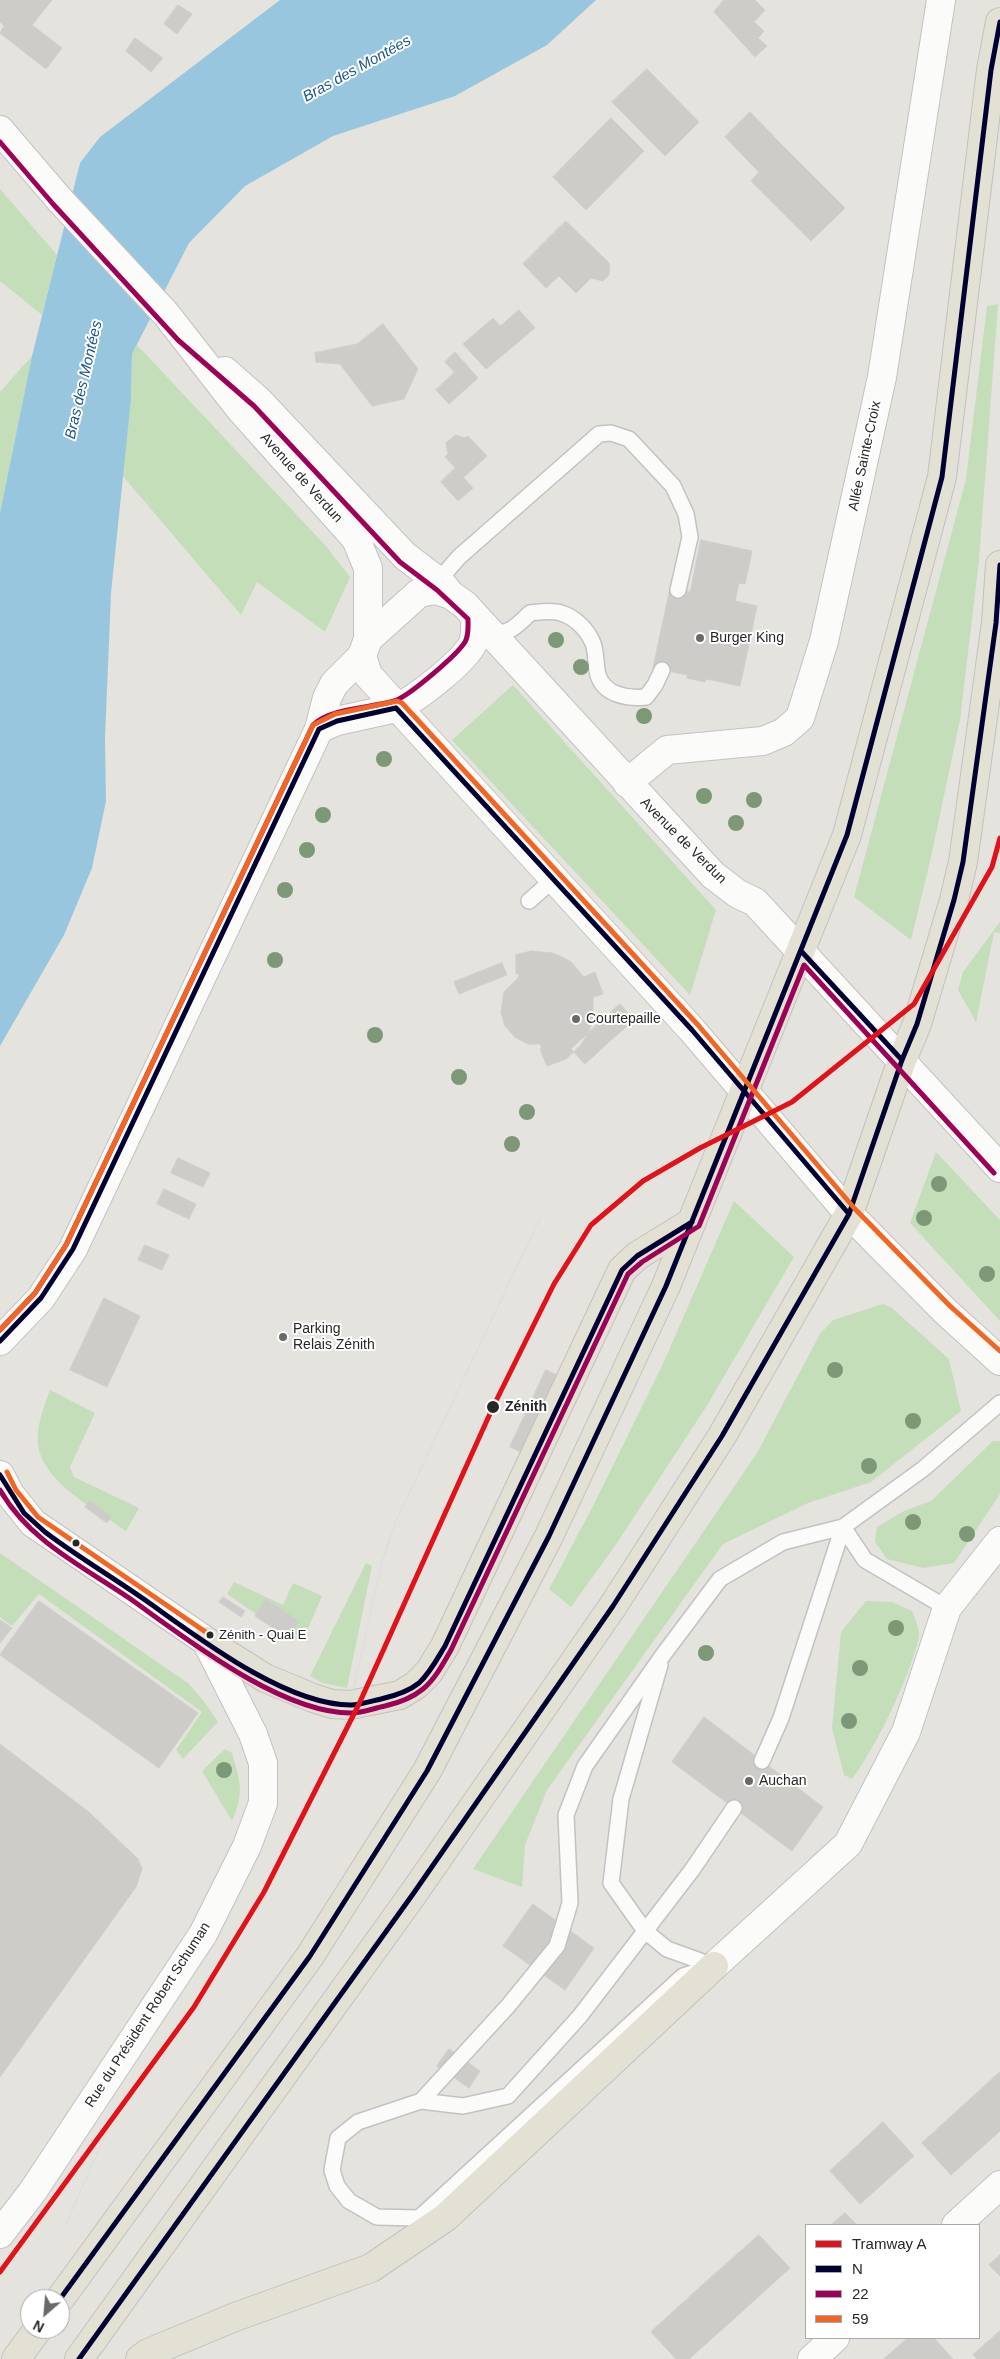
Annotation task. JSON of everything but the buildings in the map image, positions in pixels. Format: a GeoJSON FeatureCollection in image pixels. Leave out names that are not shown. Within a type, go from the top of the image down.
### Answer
{"type":"FeatureCollection","features":[{"type":"Feature","properties":{"kind":"main road"},"geometry":{"type":"LineString","coordinates":[[67,2289],[310,1956],[426,1771],[549,1536],[666,1286],[848,835],[942,477],[991,70],[1000,22]]}},
{"type":"Feature","properties":{"kind":"main road"},"geometry":{"type":"LineString","coordinates":[[79,2359],[413,1894],[613,1606],[722,1436],[850,1214],[902,1060],[917,1024],[963,862],[996,623],[1000,565]]}},
{"type":"Feature","properties":{"kind":"main road"},"geometry":{"type":"LineString","coordinates":[[206,1641],[265,1678],[332,1704],[350,1706],[400,1695],[416,1685],[429,1672],[445,1646],[622,1270],[637,1256],[692,1222]]}},
{"type":"Feature","properties":{"kind":"main road"},"geometry":{"type":"LineString","coordinates":[[140,2359],[148,2353],[235,2317],[371,2268],[446,2217],[714,1966]]}},
{"type":"Feature","properties":{"kind":"main road"},"geometry":{"type":"LineString","coordinates":[[16,2359],[31,2339]]}},
{"type":"Feature","properties":{"kind":"street","name":"Allée Sainte-Croix"},"geometry":{"type":"LineString","coordinates":[[627,783],[667,750],[763,741],[784,732],[800,718],[824,640],[882,377],[941,0]]}},
{"type":"Feature","properties":{"kind":"street","name":"Avenue de Verdun"},"geometry":{"type":"LineString","coordinates":[[0,130],[59,199],[166,314],[240,409],[356,539],[368,568],[365,648],[368,675],[396,708],[692,1030],[850,1214],[945,1311],[1000,1361]]}},
{"type":"Feature","properties":{"kind":"street","name":"Avenue de Verdun"},"geometry":{"type":"LineString","coordinates":[[184,335],[259,400],[405,556],[472,613],[713,875],[738,894],[755,902],[1000,1168]]}},
{"type":"Feature","properties":{"kind":"street"},"geometry":{"type":"LineString","coordinates":[[0,1341],[41,1298],[73,1250],[319,729],[327,698],[334,684],[365,648],[419,594],[435,590],[447,590]]}},
{"type":"Feature","properties":{"kind":"street"},"geometry":{"type":"LineString","coordinates":[[319,729],[337,721],[396,708],[421,693],[463,656],[472,644],[476,632],[475,616],[472,613]]}},
{"type":"Feature","properties":{"kind":"street","name":"Rue du Président Robert Schuman"},"geometry":{"type":"LineString","coordinates":[[0,1475],[10,1494],[34,1524],[206,1641],[253,1734],[262,1763],[263,1803],[247,1846],[203,1934],[33,2191],[0,2234]]}},
{"type":"Feature","properties":{"kind":"street"},"geometry":{"type":"LineString","coordinates":[[714,1966],[848,1844],[906,1732],[947,1608],[1000,1541]]}},
{"type":"Feature","properties":{"kind":"street"},"geometry":{"type":"LineString","coordinates":[[957,2224],[1000,2185]]}},
{"type":"Feature","properties":{"kind":"street"},"geometry":{"type":"LineString","coordinates":[[812,2359],[834,2339]]}},
{"type":"Feature","properties":{"kind":"lane"},"geometry":{"type":"LineString","coordinates":[[447,590],[446,572],[459,557],[599,434],[611,434],[629,439],[673,486],[686,514],[690,538],[678,590]]}},
{"type":"Feature","properties":{"kind":"lane"},"geometry":{"type":"LineString","coordinates":[[491,633],[502,634],[511,630],[530,613],[560,612],[578,622],[592,641],[598,677],[605,686],[620,696],[631,699],[646,697],[655,685],[662,670]]}},
{"type":"Feature","properties":{"kind":"lane"},"geometry":{"type":"LineString","coordinates":[[529,901],[554,879]]}},
{"type":"Feature","properties":{"kind":"lane"},"geometry":{"type":"LineString","coordinates":[[422,2101],[508,2006],[557,1946],[570,1903],[566,1815],[585,1766],[720,1578],[783,1542],[843,1528],[923,1469],[1000,1403]]}},
{"type":"Feature","properties":{"kind":"lane"},"geometry":{"type":"LineString","coordinates":[[843,1528],[866,1560],[947,1608]]}},
{"type":"Feature","properties":{"kind":"lane"},"geometry":{"type":"LineString","coordinates":[[762,1760],[781,1718],[843,1528]]}},
{"type":"Feature","properties":{"kind":"lane"},"geometry":{"type":"LineString","coordinates":[[663,1655],[621,1799],[611,1867],[611,1883],[645,1931],[667,1949],[714,1966]]}},
{"type":"Feature","properties":{"kind":"lane"},"geometry":{"type":"LineString","coordinates":[[714,1966],[683,1976],[419,2218],[376,2217],[349,2201],[337,2186],[332,2170],[338,2138],[358,2122],[422,2101],[463,2106],[508,2096],[580,2016],[692,1870],[734,1808]]}},
{"type":"Feature","properties":{"kind":"green space"},"geometry":{"type":"Polygon","coordinates":[[[0,189],[57,255],[42,315],[0,281],[0,189]]]}},
{"type":"Feature","properties":{"kind":"green space"},"geometry":{"type":"Polygon","coordinates":[[[998,304],[979,560],[960,720],[911,940],[854,897],[966,479],[987,306],[998,304]]]}},
{"type":"Feature","properties":{"kind":"green space"},"geometry":{"type":"Polygon","coordinates":[[[137,345],[325,545],[350,577],[325,632],[257,582],[241,615],[122,475],[131,399],[132,354],[137,345]]]}},
{"type":"Feature","properties":{"kind":"green space"},"geometry":{"type":"Polygon","coordinates":[[[32,356],[0,513],[0,392],[32,356]]]}},
{"type":"Feature","properties":{"kind":"green space"},"geometry":{"type":"Polygon","coordinates":[[[513,685],[716,910],[690,995],[452,740],[513,685]]]}},
{"type":"Feature","properties":{"kind":"green space"},"geometry":{"type":"Polygon","coordinates":[[[1000,922],[1000,933],[994,932],[976,1022],[958,990],[963,972],[1000,922]]]}},
{"type":"Feature","properties":{"kind":"green space"},"geometry":{"type":"Polygon","coordinates":[[[936,1152],[1000,1220],[1000,1321],[910,1223],[936,1152]]]}},
{"type":"Feature","properties":{"kind":"green space"},"geometry":{"type":"Polygon","coordinates":[[[734,1201],[794,1257],[706,1407],[617,1543],[571,1607],[549,1589],[592,1508],[662,1366],[734,1201]]]}},
{"type":"Feature","properties":{"kind":"green space"},"geometry":{"type":"Polygon","coordinates":[[[883,1304],[892,1308],[949,1359],[961,1411],[871,1482],[808,1503],[723,1544],[547,1790],[525,1845],[522,1887],[473,1869],[757,1453],[820,1334],[833,1320],[883,1304]]]}},
{"type":"Feature","properties":{"kind":"green space"},"geometry":{"type":"Polygon","coordinates":[[[50,1390],[95,1413],[70,1467],[74,1477],[139,1508],[126,1531],[73,1495],[50,1472],[42,1459],[38,1445],[38,1431],[50,1390]]]}},
{"type":"Feature","properties":{"kind":"green space"},"geometry":{"type":"Polygon","coordinates":[[[993,1441],[1000,1441],[1000,1494],[954,1563],[923,1568],[887,1559],[875,1542],[877,1527],[904,1511],[931,1501],[993,1441]]]}},
{"type":"Feature","properties":{"kind":"green space"},"geometry":{"type":"Polygon","coordinates":[[[0,1553],[189,1684],[218,1722],[183,1759],[176,1750],[202,1712],[39,1594],[12,1626],[0,1617],[0,1553]]]}},
{"type":"Feature","properties":{"kind":"green space"},"geometry":{"type":"Polygon","coordinates":[[[366,1563],[372,1566],[347,1688],[323,1683],[310,1676],[366,1563]]]}},
{"type":"Feature","properties":{"kind":"green space"},"geometry":{"type":"Polygon","coordinates":[[[234,1582],[283,1605],[293,1583],[322,1596],[303,1640],[292,1639],[227,1594],[234,1582]]]}},
{"type":"Feature","properties":{"kind":"green space"},"geometry":{"type":"Polygon","coordinates":[[[866,1601],[892,1602],[912,1611],[919,1637],[915,1653],[891,1711],[871,1750],[852,1779],[844,1775],[832,1728],[841,1632],[866,1601]]]}},
{"type":"Feature","properties":{"kind":"green space"},"geometry":{"type":"Polygon","coordinates":[[[225,1749],[232,1753],[240,1787],[239,1802],[232,1821],[202,1771],[225,1749]]]}},
{"type":"Feature","properties":{"kind":"water","name":"Bras des Montées"},"geometry":{"type":"Polygon","coordinates":[[[280,0],[596,0],[547,45],[455,96],[333,136],[245,186],[189,243],[132,354],[131,399],[111,593],[105,737],[106,801],[92,868],[64,935],[0,1046],[0,513],[32,356],[80,163],[100,137],[280,0]]]}},
{"type":"Feature","properties":{"kind":"tram line","name":"A"},"geometry":{"type":"LineString","coordinates":[[0,2272],[194,2007],[264,1892],[359,1704],[493,1407],[554,1284],[591,1225],[643,1181],[700,1148],[792,1102],[914,1004],[992,867],[1000,838]]}},
{"type":"Feature","properties":{"kind":"tram line"},"geometry":{"type":"LineString","coordinates":[[337,1744],[350,1705],[382,1561],[397,1519],[540,1218]]}},
{"type":"Feature","properties":{"kind":"tram line"},"geometry":{"type":"LineString","coordinates":[[66,2224],[113,2118]]}},
{"type":"Feature","properties":{"kind":"transit line","name":"N"},"geometry":{"type":"LineString","coordinates":[[67,2289],[310,1956],[427,1771],[549,1536],[666,1286],[847,835],[942,477],[991,70],[1000,22]]}},
{"type":"Feature","properties":{"kind":"transit line","name":"22"},"geometry":{"type":"LineString","coordinates":[[0,142],[53,204],[178,340],[254,406],[400,562],[437,590],[468,619],[465,642],[432,675],[410,692],[394,701],[330,715],[320,719],[313,725],[66,1245],[35,1293],[0,1330]]}},
{"type":"Feature","properties":{"kind":"transit line","name":"N"},"geometry":{"type":"LineString","coordinates":[[79,2359],[413,1894],[613,1606],[722,1436],[849,1214],[902,1060],[917,1024],[954,900],[963,862],[996,623],[1000,565]]}},
{"type":"Feature","properties":{"kind":"transit line","name":"59"},"geometry":{"type":"LineString","coordinates":[[0,1330],[35,1293],[66,1245],[313,725],[335,714],[397,701],[402,703],[698,1025],[855,1209],[950,1306],[1000,1351]]}},
{"type":"Feature","properties":{"kind":"transit line","name":"N"},"geometry":{"type":"LineString","coordinates":[[396,708],[692,1030],[849,1214]]}},
{"type":"Feature","properties":{"kind":"transit line","name":"N"},"geometry":{"type":"LineString","coordinates":[[0,1341],[41,1298],[73,1249],[319,729],[337,721],[396,708]]}},
{"type":"Feature","properties":{"kind":"transit line","name":"N"},"geometry":{"type":"LineString","coordinates":[[801,951],[902,1060]]}},
{"type":"Feature","properties":{"kind":"transit line","name":"22"},"geometry":{"type":"LineString","coordinates":[[0,1490],[12,1508],[27,1524],[59,1552],[132,1600],[207,1653],[236,1672],[266,1688],[295,1701],[324,1710],[351,1713],[405,1700],[423,1689],[431,1681],[451,1650],[628,1274],[642,1262],[699,1226],[804,965],[994,1173]]}},
{"type":"Feature","properties":{"kind":"transit line","name":"N"},"geometry":{"type":"LineString","coordinates":[[0,1475],[24,1513],[45,1532],[218,1651],[272,1682],[299,1694],[326,1702],[351,1705],[362,1704],[401,1693],[415,1686],[423,1679],[445,1646],[622,1270],[637,1256],[692,1222]]}},
{"type":"Feature","properties":{"kind":"transit line","name":"59"},"geometry":{"type":"LineString","coordinates":[[7,1472],[16,1490],[38,1517],[210,1635]]}},
{"type":"Feature","properties":{"kind":"place","name":"Burger King"},"geometry":{"type":"Point","coordinates":[700,638]}},
{"type":"Feature","properties":{"kind":"place","name":"Courtepaille"},"geometry":{"type":"Point","coordinates":[576,1019]}},
{"type":"Feature","properties":{"kind":"place","name":"Parking Relais Zénith"},"geometry":{"type":"Point","coordinates":[283,1337]}},
{"type":"Feature","properties":{"kind":"place","name":"Zénith"},"geometry":{"type":"Point","coordinates":[493,1407]}},
{"type":"Feature","properties":{"kind":"place","name":"Zénith - Quai E"},"geometry":{"type":"Point","coordinates":[210,1635]}},
{"type":"Feature","properties":{"kind":"place","name":"Auchan"},"geometry":{"type":"Point","coordinates":[749,1781]}}]}
